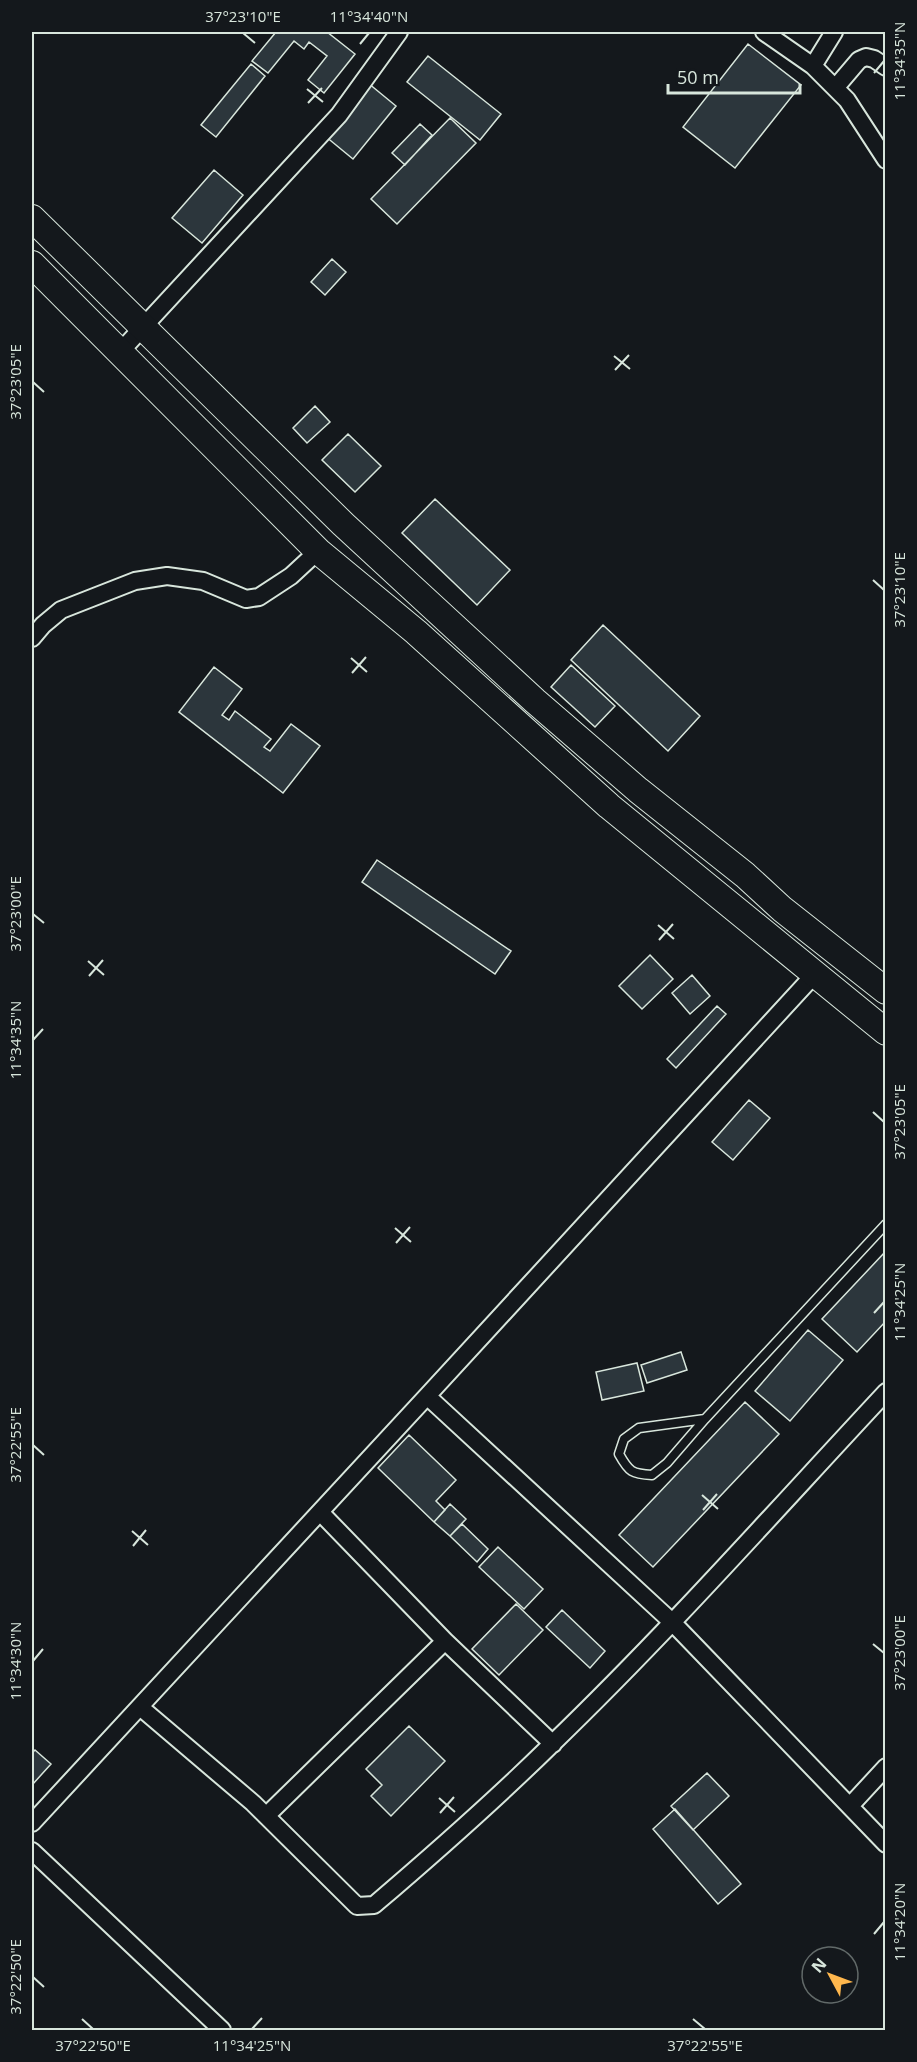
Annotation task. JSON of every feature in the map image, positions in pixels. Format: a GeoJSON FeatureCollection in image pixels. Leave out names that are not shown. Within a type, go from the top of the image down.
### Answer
{"type":"FeatureCollection","features":[{"type":"Feature","properties":{"kind":"main road"},"geometry":{"type":"LineString","coordinates":[[32,218],[343,524],[535,701],[638,790],[885,991]]}},
{"type":"Feature","properties":{"kind":"main road"},"geometry":{"type":"LineString","coordinates":[[32,264],[318,551],[416,632],[609,807],[764,931],[885,1032]]}},
{"type":"Feature","properties":{"kind":"main road"},"geometry":{"type":"LineString","coordinates":[[764,931],[783,909]]}},
{"type":"Feature","properties":{"kind":"street"},"geometry":{"type":"LineString","coordinates":[[120,352],[339,115],[399,32]]}},
{"type":"Feature","properties":{"kind":"street"},"geometry":{"type":"LineString","coordinates":[[764,32],[813,66],[836,87],[848,100],[885,160]]}},
{"type":"Feature","properties":{"kind":"street"},"geometry":{"type":"LineString","coordinates":[[813,66],[834,32]]}},
{"type":"Feature","properties":{"kind":"street"},"geometry":{"type":"LineString","coordinates":[[836,87],[859,60],[866,57],[874,59],[885,67]]}},
{"type":"Feature","properties":{"kind":"street"},"geometry":{"type":"LineString","coordinates":[[32,638],[61,610],[135,581],[167,576],[203,581],[246,599],[259,597],[291,576],[318,551]]}},
{"type":"Feature","properties":{"kind":"street"},"geometry":{"type":"LineString","coordinates":[[32,1823],[814,975]]}},
{"type":"Feature","properties":{"kind":"street"},"geometry":{"type":"LineString","coordinates":[[140,1707],[266,1816],[357,1906],[374,1905],[466,1826],[553,1744],[672,1622],[885,1392]]}},
{"type":"Feature","properties":{"kind":"street"},"geometry":{"type":"LineString","coordinates":[[427,1396],[672,1622],[885,1844]]}},
{"type":"Feature","properties":{"kind":"street"},"geometry":{"type":"LineString","coordinates":[[320,1512],[445,1641],[553,1744]]}},
{"type":"Feature","properties":{"kind":"street"},"geometry":{"type":"LineString","coordinates":[[266,1816],[445,1641]]}},
{"type":"Feature","properties":{"kind":"street"},"geometry":{"type":"LineString","coordinates":[[850,1806],[885,1767]]}},
{"type":"Feature","properties":{"kind":"street"},"geometry":{"type":"LineString","coordinates":[[32,1851],[222,2031]]}},
{"type":"Feature","properties":{"kind":"lane"},"geometry":{"type":"LineString","coordinates":[[705,1419],[639,1428],[624,1439],[619,1454],[627,1468],[637,1474],[652,1475],[667,1463],[885,1224]]}},
{"type":"Feature","properties":{"kind":"building"},"geometry":{"type":"Polygon","coordinates":[[[276,32],[327,32],[355,54],[324,93],[308,80],[327,56],[309,42],[304,49],[294,41],[268,73],[252,61],[276,32]]]}},
{"type":"Feature","properties":{"kind":"building"},"geometry":{"type":"Polygon","coordinates":[[[748,44],[801,85],[735,168],[683,127],[748,44]]]}},
{"type":"Feature","properties":{"kind":"building"},"geometry":{"type":"Polygon","coordinates":[[[428,56],[501,114],[480,140],[407,82],[428,56]]]}},
{"type":"Feature","properties":{"kind":"building"},"geometry":{"type":"Polygon","coordinates":[[[251,64],[265,76],[216,137],[201,125],[251,64]]]}},
{"type":"Feature","properties":{"kind":"building"},"geometry":{"type":"Polygon","coordinates":[[[368,83],[396,106],[353,159],[325,136],[368,83]]]}},
{"type":"Feature","properties":{"kind":"building"},"geometry":{"type":"Polygon","coordinates":[[[450,118],[476,143],[397,224],[371,199],[450,118]]]}},
{"type":"Feature","properties":{"kind":"building"},"geometry":{"type":"Polygon","coordinates":[[[420,124],[432,135],[405,165],[392,153],[420,124]]]}},
{"type":"Feature","properties":{"kind":"building"},"geometry":{"type":"Polygon","coordinates":[[[214,170],[243,195],[202,243],[172,218],[214,170]]]}},
{"type":"Feature","properties":{"kind":"building"},"geometry":{"type":"Polygon","coordinates":[[[332,259],[346,272],[325,295],[311,282],[332,259]]]}},
{"type":"Feature","properties":{"kind":"building"},"geometry":{"type":"Polygon","coordinates":[[[315,406],[330,422],[307,443],[293,428],[315,406]]]}},
{"type":"Feature","properties":{"kind":"building"},"geometry":{"type":"Polygon","coordinates":[[[348,434],[381,466],[355,492],[322,460],[348,434]]]}},
{"type":"Feature","properties":{"kind":"building"},"geometry":{"type":"Polygon","coordinates":[[[435,499],[510,570],[477,605],[402,533],[435,499]]]}},
{"type":"Feature","properties":{"kind":"building"},"geometry":{"type":"Polygon","coordinates":[[[603,625],[700,716],[668,751],[571,660],[603,625]]]}},
{"type":"Feature","properties":{"kind":"building"},"geometry":{"type":"Polygon","coordinates":[[[571,665],[615,706],[595,727],[551,687],[571,665]]]}},
{"type":"Feature","properties":{"kind":"building"},"geometry":{"type":"Polygon","coordinates":[[[214,667],[242,689],[222,715],[229,720],[235,711],[271,739],[264,747],[270,751],[291,724],[320,746],[283,793],[179,712],[214,667]]]}},
{"type":"Feature","properties":{"kind":"building"},"geometry":{"type":"Polygon","coordinates":[[[377,860],[511,951],[495,974],[362,882],[377,860]]]}},
{"type":"Feature","properties":{"kind":"building"},"geometry":{"type":"Polygon","coordinates":[[[650,955],[673,979],[642,1009],[619,986],[650,955]]]}},
{"type":"Feature","properties":{"kind":"building"},"geometry":{"type":"Polygon","coordinates":[[[692,975],[710,996],[690,1014],[672,993],[692,975]]]}},
{"type":"Feature","properties":{"kind":"building"},"geometry":{"type":"Polygon","coordinates":[[[717,1006],[726,1014],[676,1068],[667,1059],[717,1006]]]}},
{"type":"Feature","properties":{"kind":"building"},"geometry":{"type":"Polygon","coordinates":[[[749,1100],[770,1118],[733,1160],[712,1142],[749,1100]]]}},
{"type":"Feature","properties":{"kind":"building"},"geometry":{"type":"Polygon","coordinates":[[[886,1251],[886,1321],[857,1352],[822,1319],[886,1251]]]}},
{"type":"Feature","properties":{"kind":"building"},"geometry":{"type":"Polygon","coordinates":[[[808,1330],[843,1360],[790,1421],[755,1391],[808,1330]]]}},
{"type":"Feature","properties":{"kind":"building"},"geometry":{"type":"Polygon","coordinates":[[[681,1352],[687,1370],[647,1383],[641,1365],[681,1352]]]}},
{"type":"Feature","properties":{"kind":"building"},"geometry":{"type":"Polygon","coordinates":[[[637,1363],[644,1391],[602,1400],[596,1372],[637,1363]]]}},
{"type":"Feature","properties":{"kind":"building"},"geometry":{"type":"Polygon","coordinates":[[[745,1402],[779,1434],[653,1567],[619,1535],[745,1402]]]}},
{"type":"Feature","properties":{"kind":"building"},"geometry":{"type":"Polygon","coordinates":[[[409,1435],[456,1480],[436,1501],[445,1510],[434,1522],[378,1468],[409,1435]]]}},
{"type":"Feature","properties":{"kind":"building"},"geometry":{"type":"Polygon","coordinates":[[[450,1504],[466,1519],[450,1536],[434,1522],[450,1504]]]}},
{"type":"Feature","properties":{"kind":"building"},"geometry":{"type":"Polygon","coordinates":[[[462,1524],[488,1549],[477,1562],[450,1536],[462,1524]]]}},
{"type":"Feature","properties":{"kind":"building"},"geometry":{"type":"Polygon","coordinates":[[[498,1547],[543,1589],[524,1609],[479,1567],[498,1547]]]}},
{"type":"Feature","properties":{"kind":"building"},"geometry":{"type":"Polygon","coordinates":[[[516,1604],[543,1630],[499,1675],[472,1649],[516,1604]]]}},
{"type":"Feature","properties":{"kind":"building"},"geometry":{"type":"Polygon","coordinates":[[[562,1610],[605,1651],[590,1668],[546,1627],[562,1610]]]}},
{"type":"Feature","properties":{"kind":"building"},"geometry":{"type":"Polygon","coordinates":[[[409,1726],[445,1761],[391,1816],[371,1796],[382,1785],[366,1769],[409,1726]]]}},
{"type":"Feature","properties":{"kind":"building"},"geometry":{"type":"Polygon","coordinates":[[[35,1750],[51,1764],[32,1785],[32,1753],[35,1750]]]}},
{"type":"Feature","properties":{"kind":"building"},"geometry":{"type":"Polygon","coordinates":[[[707,1773],[729,1796],[693,1830],[671,1806],[707,1773]]]}},
{"type":"Feature","properties":{"kind":"building"},"geometry":{"type":"Polygon","coordinates":[[[675,1809],[741,1884],[718,1904],[653,1829],[675,1809]]]}}]}
